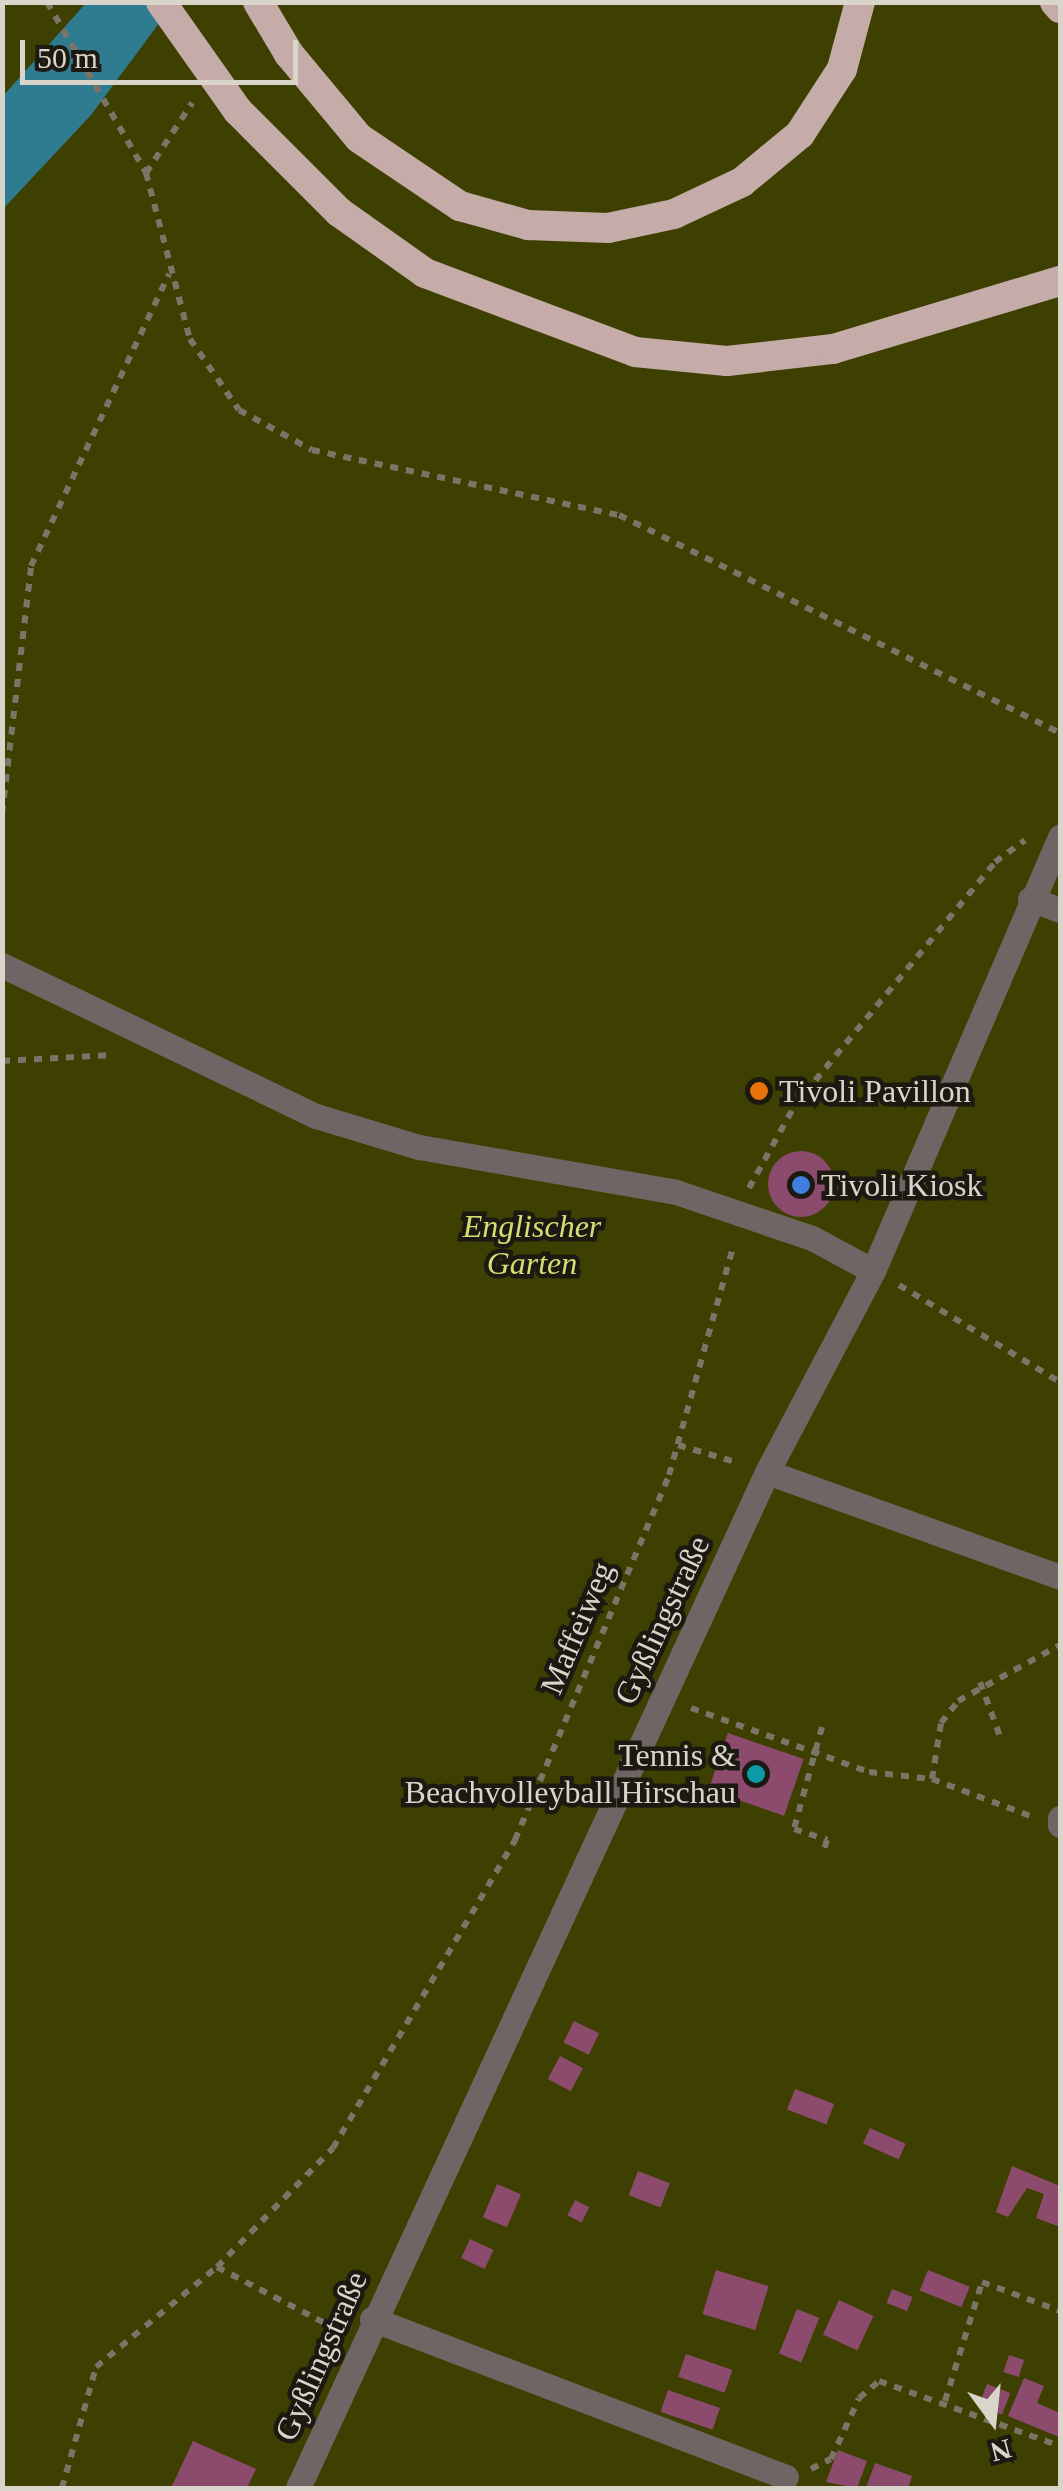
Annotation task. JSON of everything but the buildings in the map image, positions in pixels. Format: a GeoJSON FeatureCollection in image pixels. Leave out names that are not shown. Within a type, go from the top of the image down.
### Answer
{"type":"FeatureCollection","features":[{"type":"Feature","properties":{"kind":"highway"},"geometry":{"type":"LineString","coordinates":[[161,2],[238,111],[339,212],[425,273],[635,352],[727,360],[832,349],[1060,280]]}},
{"type":"Feature","properties":{"kind":"highway"},"geometry":{"type":"LineString","coordinates":[[258,2],[289,54],[359,138],[460,206],[528,225],[608,228],[674,214],[742,182],[800,134],[842,69],[860,2]]}},
{"type":"Feature","properties":{"kind":"highway"},"geometry":{"type":"LineString","coordinates":[[1056,2],[1060,8]]}},
{"type":"Feature","properties":{"kind":"street","name":"Gyßlingstraße"},"geometry":{"type":"LineString","coordinates":[[298,2488],[367,2330],[767,1472],[873,1270],[1060,836]]}},
{"type":"Feature","properties":{"kind":"street"},"geometry":{"type":"LineString","coordinates":[[1030,900],[1060,910]]}},
{"type":"Feature","properties":{"kind":"street"},"geometry":{"type":"LineString","coordinates":[[2,965],[316,1116],[420,1147],[676,1192],[873,1270]]}},
{"type":"Feature","properties":{"kind":"street"},"geometry":{"type":"LineString","coordinates":[[767,1472],[1060,1577]]}},
{"type":"Feature","properties":{"kind":"street"},"geometry":{"type":"LineString","coordinates":[[367,2330],[786,2477]]}},
{"type":"Feature","properties":{"kind":"path"},"geometry":{"type":"LineString","coordinates":[[47,2],[108,114],[146,173],[190,339],[239,410],[312,450],[619,515],[1060,732]]}},
{"type":"Feature","properties":{"kind":"path"},"geometry":{"type":"LineString","coordinates":[[2,814],[31,566],[170,273]]}},
{"type":"Feature","properties":{"kind":"path","name":"Maffeiweg"},"geometry":{"type":"LineString","coordinates":[[62,2488],[96,2367],[217,2267],[333,2148],[515,1840],[678,1445],[757,1160],[795,1106],[995,862],[1034,833]]}},
{"type":"Feature","properties":{"kind":"path"},"geometry":{"type":"LineString","coordinates":[[2,1061],[128,1055]]}},
{"type":"Feature","properties":{"kind":"path"},"geometry":{"type":"LineString","coordinates":[[873,1270],[1060,1382]]}},
{"type":"Feature","properties":{"kind":"path"},"geometry":{"type":"LineString","coordinates":[[678,1445],[767,1472]]}},
{"type":"Feature","properties":{"kind":"path"},"geometry":{"type":"LineString","coordinates":[[932,1780],[941,1723],[980,1682],[1060,1645]]}},
{"type":"Feature","properties":{"kind":"path"},"geometry":{"type":"LineString","coordinates":[[980,1682],[1001,1738]]}},
{"type":"Feature","properties":{"kind":"path"},"geometry":{"type":"LineString","coordinates":[[661,1698],[820,1754],[932,1780],[1060,1822]]}},
{"type":"Feature","properties":{"kind":"path"},"geometry":{"type":"LineString","coordinates":[[822,1727],[820,1754],[794,1829],[828,1840],[824,1849]]}},
{"type":"Feature","properties":{"kind":"path"},"geometry":{"type":"LineString","coordinates":[[217,2267],[367,2330]]}},
{"type":"Feature","properties":{"kind":"path"},"geometry":{"type":"LineString","coordinates":[[945,2401],[982,2282],[1060,2311]]}},
{"type":"Feature","properties":{"kind":"path"},"geometry":{"type":"LineString","coordinates":[[786,2477],[792,2463],[816,2469],[831,2459],[859,2398],[879,2381],[945,2401],[1060,2446]]}},
{"type":"Feature","properties":{"kind":"green space","name":"Englischer Garten"},"geometry":{"type":"Polygon","coordinates":[[[2,3],[1060,3],[1060,2488],[2,2488],[2,3]]]}},
{"type":"Feature","properties":{"kind":"water"},"geometry":{"type":"Polygon","coordinates":[[[86,3],[174,3],[91,115],[3,209],[3,96],[86,3]]]}},
{"type":"Feature","properties":{"kind":"place","name":"Tivoli Pavillon"},"geometry":{"type":"Point","coordinates":[759,1091]}},
{"type":"Feature","properties":{"kind":"place","name":"Tivoli Kiosk"},"geometry":{"type":"Point","coordinates":[801,1185]}},
{"type":"Feature","properties":{"kind":"place","name":"Tennis & Beachvolleyball Hirschau"},"geometry":{"type":"Point","coordinates":[756,1774]}}]}
